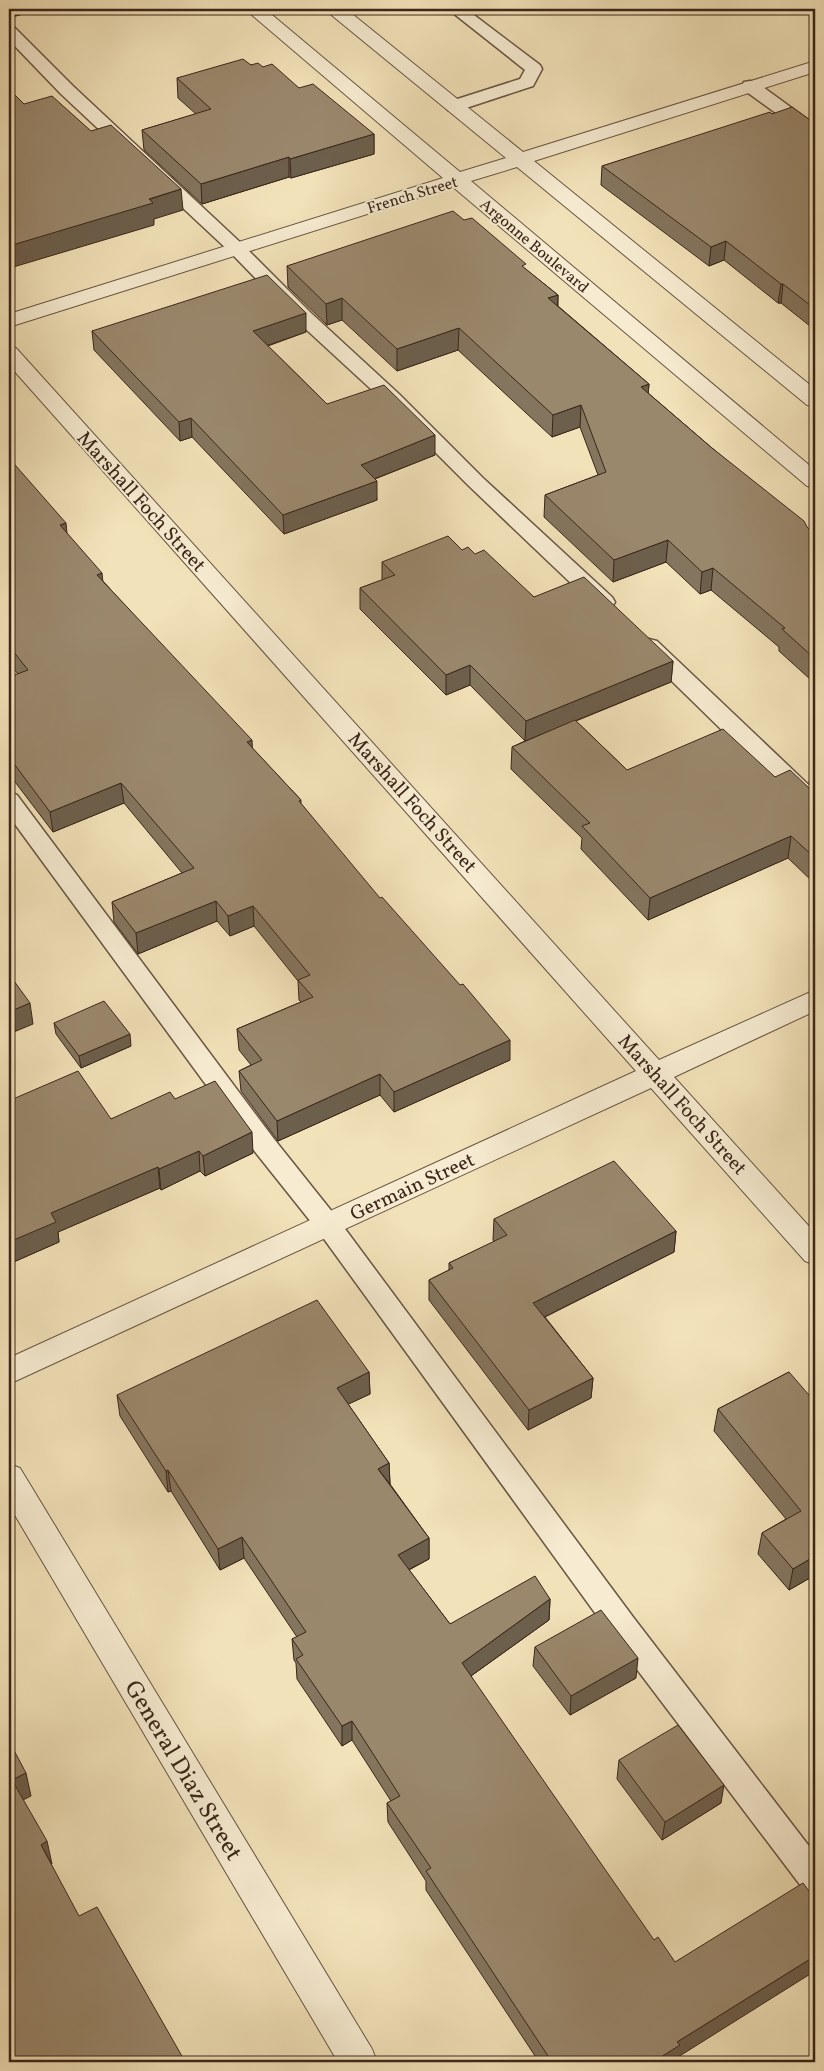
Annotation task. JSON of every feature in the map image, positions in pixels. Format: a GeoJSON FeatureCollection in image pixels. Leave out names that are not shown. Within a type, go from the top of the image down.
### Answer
{"type":"FeatureCollection","features":[{"type":"Feature","properties":{"kind":"street","name":"Argonne Boulevard"},"geometry":{"type":"LineString","coordinates":[[254,9],[815,481]]}},
{"type":"Feature","properties":{"kind":"street"},"geometry":{"type":"LineString","coordinates":[[335,9],[815,400]]}},
{"type":"Feature","properties":{"kind":"street","name":"French Street"},"geometry":{"type":"LineString","coordinates":[[9,321],[815,66]]}},
{"type":"Feature","properties":{"kind":"street","name":"Marshall Foch Street"},"geometry":{"type":"LineString","coordinates":[[9,352],[656,1073],[815,1253]]}},
{"type":"Feature","properties":{"kind":"street","name":"Germain Street"},"geometry":{"type":"LineString","coordinates":[[9,1372],[815,1000]]}},
{"type":"Feature","properties":{"kind":"street","name":"General Diaz Street"},"geometry":{"type":"LineString","coordinates":[[9,1477],[359,2062]]}},
{"type":"Feature","properties":{"kind":"lane"},"geometry":{"type":"LineString","coordinates":[[454,106],[527,82],[534,69],[456,9]]}},
{"type":"Feature","properties":{"kind":"lane"},"geometry":{"type":"LineString","coordinates":[[9,31],[68,90],[237,249],[304,317],[392,398],[476,482],[815,804]]}},
{"type":"Feature","properties":{"kind":"lane"},"geometry":{"type":"LineString","coordinates":[[750,86],[815,133]]}},
{"type":"Feature","properties":{"kind":"lane"},"geometry":{"type":"LineString","coordinates":[[9,800],[265,1146],[328,1225],[617,1618],[815,1879]]}},
{"type":"Feature","properties":{"kind":"building"},"geometry":{"type":"Polygon","coordinates":[[[243,59],[251,65],[258,63],[263,67],[272,64],[299,88],[313,84],[374,134],[290,159],[289,157],[201,184],[142,130],[211,109],[177,78],[243,59]]]}},
{"type":"Feature","properties":{"kind":"building"},"geometry":{"type":"Polygon","coordinates":[[[9,89],[24,104],[52,96],[91,131],[111,125],[181,189],[149,199],[153,203],[9,246],[9,89]]]}},
{"type":"Feature","properties":{"kind":"building"},"geometry":{"type":"Polygon","coordinates":[[[792,107],[810,120],[815,121],[815,309],[726,241],[711,247],[602,166],[770,112],[772,114],[792,107]]]}},
{"type":"Feature","properties":{"kind":"building"},"geometry":{"type":"Polygon","coordinates":[[[453,211],[464,220],[472,218],[526,264],[522,266],[558,295],[548,298],[649,384],[641,387],[712,448],[804,521],[807,527],[815,534],[815,658],[782,629],[785,628],[713,568],[702,572],[668,540],[614,560],[545,495],[606,472],[581,405],[553,415],[459,328],[397,349],[342,298],[326,304],[287,266],[453,211]]]}},
{"type":"Feature","properties":{"kind":"building"},"geometry":{"type":"Polygon","coordinates":[[[267,275],[306,313],[253,331],[327,404],[384,385],[435,435],[361,465],[377,481],[283,515],[191,418],[179,422],[92,331],[267,275]]]}},
{"type":"Feature","properties":{"kind":"building"},"geometry":{"type":"Polygon","coordinates":[[[9,458],[66,523],[60,525],[102,573],[97,575],[252,740],[247,742],[301,800],[299,801],[380,898],[382,897],[460,985],[463,984],[510,1040],[394,1092],[380,1074],[277,1121],[239,1071],[262,1060],[237,1029],[313,997],[298,980],[310,975],[253,906],[228,916],[216,901],[136,933],[112,902],[194,868],[121,783],[50,812],[9,757],[9,677],[28,670],[9,646],[9,458]]]}},
{"type":"Feature","properties":{"kind":"building"},"geometry":{"type":"Polygon","coordinates":[[[448,536],[462,550],[468,547],[475,554],[484,550],[534,597],[584,577],[673,661],[526,721],[470,665],[446,675],[360,588],[395,575],[382,562],[448,536]]]}},
{"type":"Feature","properties":{"kind":"building"},"geometry":{"type":"Polygon","coordinates":[[[575,720],[627,770],[723,729],[775,777],[790,770],[809,788],[815,791],[815,858],[791,836],[650,898],[582,826],[590,823],[512,747],[575,720]]]}},
{"type":"Feature","properties":{"kind":"building"},"geometry":{"type":"Polygon","coordinates":[[[9,974],[30,1003],[9,1012],[9,974]]]}},
{"type":"Feature","properties":{"kind":"building"},"geometry":{"type":"Polygon","coordinates":[[[104,1001],[130,1034],[79,1056],[54,1023],[104,1001]]]}},
{"type":"Feature","properties":{"kind":"building"},"geometry":{"type":"Polygon","coordinates":[[[78,1071],[111,1119],[170,1092],[175,1099],[215,1081],[252,1132],[203,1156],[199,1151],[51,1213],[56,1222],[9,1242],[9,1106],[15,1103],[13,1099],[78,1071]]]}},
{"type":"Feature","properties":{"kind":"building"},"geometry":{"type":"Polygon","coordinates":[[[614,1161],[676,1231],[533,1303],[593,1378],[529,1410],[429,1280],[453,1268],[449,1263],[507,1235],[494,1219],[614,1161]]]}},
{"type":"Feature","properties":{"kind":"building"},"geometry":{"type":"Polygon","coordinates":[[[317,1300],[369,1372],[337,1388],[389,1463],[378,1469],[429,1538],[398,1555],[450,1624],[535,1576],[550,1599],[462,1663],[654,1940],[658,1937],[675,1962],[803,1883],[815,1899],[815,1956],[677,2042],[680,2045],[653,2062],[552,2062],[426,1871],[431,1868],[387,1803],[400,1796],[352,1721],[342,1726],[296,1659],[303,1655],[292,1639],[306,1632],[242,1537],[218,1549],[168,1470],[166,1471],[117,1395],[317,1300]]]}},
{"type":"Feature","properties":{"kind":"building"},"geometry":{"type":"Polygon","coordinates":[[[789,1372],[815,1402],[815,1556],[793,1569],[762,1533],[801,1511],[718,1409],[789,1372]]]}},
{"type":"Feature","properties":{"kind":"building"},"geometry":{"type":"Polygon","coordinates":[[[601,1610],[638,1658],[571,1696],[535,1647],[601,1610]]]}},
{"type":"Feature","properties":{"kind":"building"},"geometry":{"type":"Polygon","coordinates":[[[678,1725],[724,1785],[665,1822],[619,1760],[678,1725]]]}},
{"type":"Feature","properties":{"kind":"building"},"geometry":{"type":"Polygon","coordinates":[[[9,1741],[26,1773],[12,1780],[47,1841],[41,1845],[79,1916],[97,1907],[183,2058],[176,2062],[9,2062],[9,1741]]]}}]}
